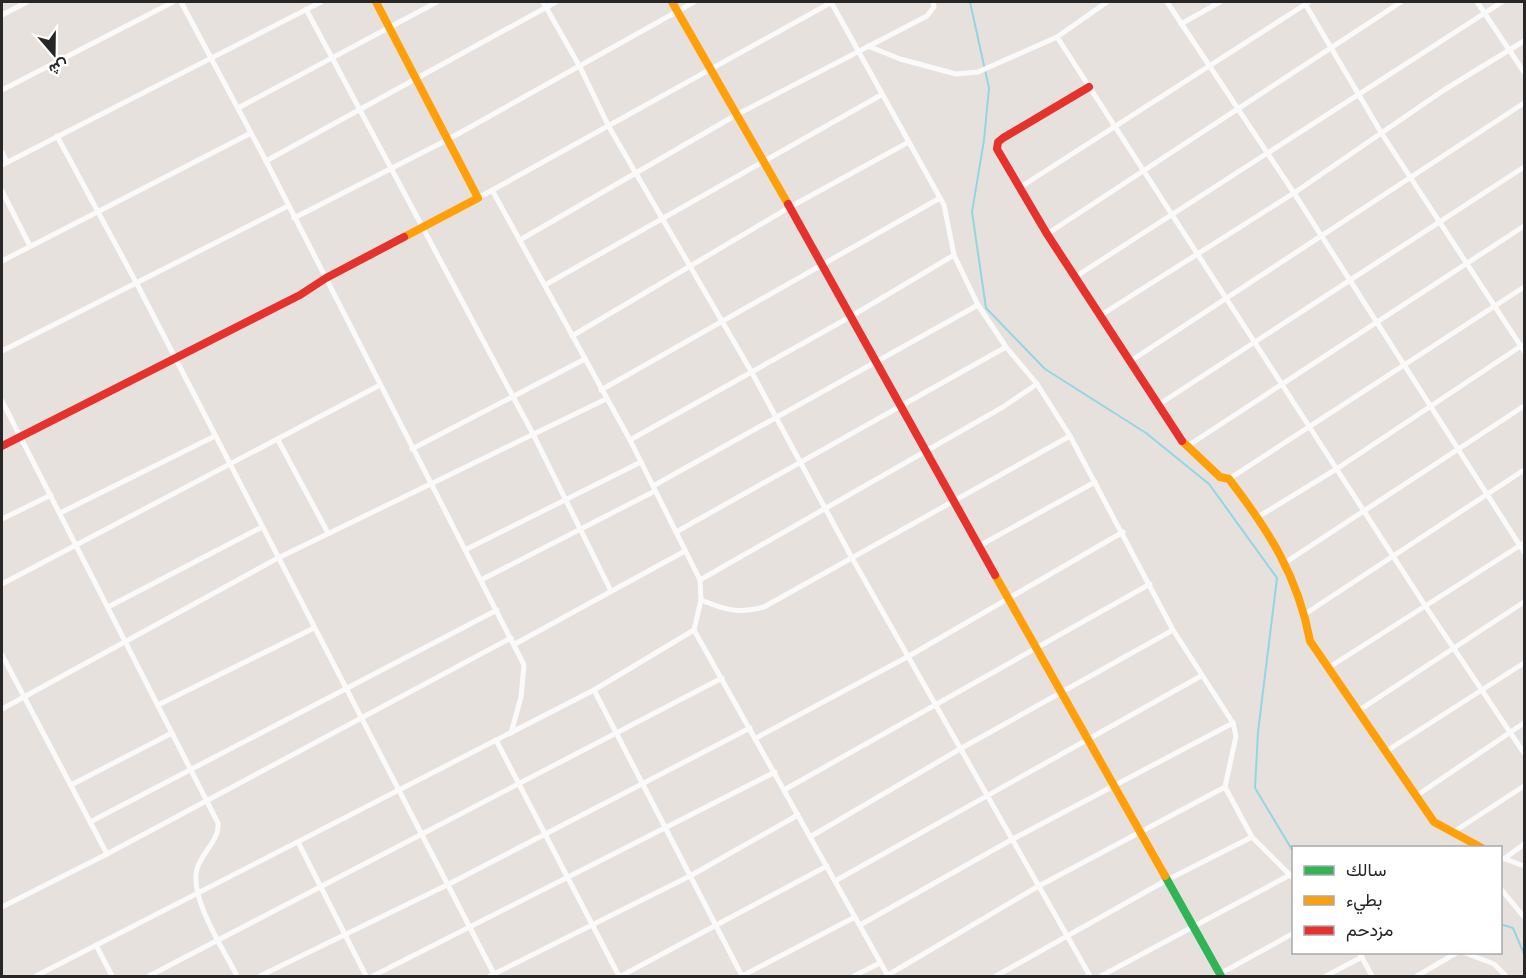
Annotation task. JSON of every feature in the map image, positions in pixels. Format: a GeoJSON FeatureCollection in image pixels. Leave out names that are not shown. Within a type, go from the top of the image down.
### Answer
{"type":"FeatureCollection","features":[{"type":"Feature","properties":{"kind":"street"},"geometry":{"type":"LineString","coordinates":[[2,15],[27,2]]}},
{"type":"Feature","properties":{"kind":"street"},"geometry":{"type":"LineString","coordinates":[[2,90],[173,2]]}},
{"type":"Feature","properties":{"kind":"street"},"geometry":{"type":"LineString","coordinates":[[181,2],[266,161],[429,483],[515,644],[524,665],[525,677],[511,733]]}},
{"type":"Feature","properties":{"kind":"street"},"geometry":{"type":"LineString","coordinates":[[2,152],[4,163],[321,2]]}},
{"type":"Feature","properties":{"kind":"street"},"geometry":{"type":"LineString","coordinates":[[376,2],[478,198]]}},
{"type":"Feature","properties":{"kind":"street"},"geometry":{"type":"LineString","coordinates":[[238,108],[437,2]]}},
{"type":"Feature","properties":{"kind":"street"},"geometry":{"type":"LineString","coordinates":[[266,161],[417,80],[544,4],[556,2]]}},
{"type":"Feature","properties":{"kind":"street"},"geometry":{"type":"LineString","coordinates":[[672,2],[823,265],[874,362],[1088,738],[1219,976],[1292,934]]}},
{"type":"Feature","properties":{"kind":"street"},"geometry":{"type":"LineString","coordinates":[[294,218],[447,140],[694,2]]}},
{"type":"Feature","properties":{"kind":"street"},"geometry":{"type":"LineString","coordinates":[[2,446],[300,295],[326,278],[478,198],[609,126],[709,67],[831,2],[907,143],[940,198],[954,255],[978,304],[1006,347],[1037,384],[1070,436],[1173,630],[1233,723],[1236,736],[1225,787],[1252,837],[1292,877],[1101,976]]}},
{"type":"Feature","properties":{"kind":"street"},"geometry":{"type":"LineString","coordinates":[[520,240],[736,115],[927,16],[934,7],[933,2]]}},
{"type":"Feature","properties":{"kind":"street"},"geometry":{"type":"LineString","coordinates":[[868,46],[900,59],[956,74],[978,72],[1057,37],[1107,2]]}},
{"type":"Feature","properties":{"kind":"street"},"geometry":{"type":"LineString","coordinates":[[1167,2],[1294,193],[1375,323],[1522,544],[1524,552]]}},
{"type":"Feature","properties":{"kind":"street"},"geometry":{"type":"LineString","coordinates":[[1181,24],[1220,2]]}},
{"type":"Feature","properties":{"kind":"street"},"geometry":{"type":"LineString","coordinates":[[1019,188],[1306,2],[1382,134],[1523,347],[1338,468],[1258,517]]}},
{"type":"Feature","properties":{"kind":"street"},"geometry":{"type":"LineString","coordinates":[[1047,234],[1401,2]]}},
{"type":"Feature","properties":{"kind":"street"},"geometry":{"type":"LineString","coordinates":[[1477,2],[1524,72]]}},
{"type":"Feature","properties":{"kind":"street"},"geometry":{"type":"LineString","coordinates":[[1075,277],[1268,154],[1357,93],[1502,2]]}},
{"type":"Feature","properties":{"kind":"street"},"geometry":{"type":"LineString","coordinates":[[544,4],[580,67],[609,126],[751,371],[852,558],[1037,887],[1090,976]]}},
{"type":"Feature","properties":{"kind":"street"},"geometry":{"type":"LineString","coordinates":[[306,9],[513,395],[582,528],[611,591]]}},
{"type":"Feature","properties":{"kind":"street"},"geometry":{"type":"LineString","coordinates":[[1057,37],[1254,343],[1311,426],[1426,607],[1484,690],[1524,753]]}},
{"type":"Feature","properties":{"kind":"street"},"geometry":{"type":"LineString","coordinates":[[1101,315],[1294,193],[1382,134],[1411,111],[1524,41]]}},
{"type":"Feature","properties":{"kind":"street"},"geometry":{"type":"LineString","coordinates":[[1089,87],[998,142],[997,149],[1047,234],[1186,447],[1220,477],[1229,479],[1258,517],[1286,562],[1305,614],[1310,640],[1385,752],[1434,822],[1478,846]]}},
{"type":"Feature","properties":{"kind":"street"},"geometry":{"type":"LineString","coordinates":[[545,285],[881,95]]}},
{"type":"Feature","properties":{"kind":"street"},"geometry":{"type":"LineString","coordinates":[[1129,362],[1410,175],[1524,103]]}},
{"type":"Feature","properties":{"kind":"street"},"geometry":{"type":"LineString","coordinates":[[2,261],[251,133]]}},
{"type":"Feature","properties":{"kind":"street"},"geometry":{"type":"LineString","coordinates":[[57,136],[137,284],[493,976],[690,876],[798,815]]}},
{"type":"Feature","properties":{"kind":"street"},"geometry":{"type":"LineString","coordinates":[[572,336],[790,207],[907,143]]}},
{"type":"Feature","properties":{"kind":"street"},"geometry":{"type":"LineString","coordinates":[[1158,405],[1441,223],[1524,166]]}},
{"type":"Feature","properties":{"kind":"street"},"geometry":{"type":"LineString","coordinates":[[492,190],[630,440],[700,580],[701,600],[694,630],[888,976],[1037,887],[1225,787]]}},
{"type":"Feature","properties":{"kind":"street"},"geometry":{"type":"LineString","coordinates":[[2,191],[30,246]]}},
{"type":"Feature","properties":{"kind":"street"},"geometry":{"type":"LineString","coordinates":[[601,390],[940,198]]}},
{"type":"Feature","properties":{"kind":"street"},"geometry":{"type":"LineString","coordinates":[[2,351],[288,206]]}},
{"type":"Feature","properties":{"kind":"street"},"geometry":{"type":"LineString","coordinates":[[1186,447],[1524,226]]}},
{"type":"Feature","properties":{"kind":"street"},"geometry":{"type":"LineString","coordinates":[[630,440],[850,317],[954,255]]}},
{"type":"Feature","properties":{"kind":"street"},"geometry":{"type":"LineString","coordinates":[[1229,479],[1524,287]]}},
{"type":"Feature","properties":{"kind":"street"},"geometry":{"type":"LineString","coordinates":[[481,580],[582,528],[978,304]]}},
{"type":"Feature","properties":{"kind":"street"},"geometry":{"type":"LineString","coordinates":[[676,532],[1006,347]]}},
{"type":"Feature","properties":{"kind":"street"},"geometry":{"type":"LineString","coordinates":[[412,449],[585,359]]}},
{"type":"Feature","properties":{"kind":"street"},"geometry":{"type":"LineString","coordinates":[[700,580],[926,452],[1037,384]]}},
{"type":"Feature","properties":{"kind":"street"},"geometry":{"type":"LineString","coordinates":[[2,584],[381,385]]}},
{"type":"Feature","properties":{"kind":"street"},"geometry":{"type":"LineString","coordinates":[[2,709],[278,558],[606,399]]}},
{"type":"Feature","properties":{"kind":"street"},"geometry":{"type":"LineString","coordinates":[[2,401],[218,824],[219,832],[197,869],[196,894],[237,976]]}},
{"type":"Feature","properties":{"kind":"street"},"geometry":{"type":"LineString","coordinates":[[1286,562],[1524,406]]}},
{"type":"Feature","properties":{"kind":"street"},"geometry":{"type":"LineString","coordinates":[[60,513],[215,436]]}},
{"type":"Feature","properties":{"kind":"street"},"geometry":{"type":"LineString","coordinates":[[701,600],[728,611],[746,612],[764,607],[1070,436]]}},
{"type":"Feature","properties":{"kind":"street"},"geometry":{"type":"LineString","coordinates":[[278,440],[328,533]]}},
{"type":"Feature","properties":{"kind":"street"},"geometry":{"type":"LineString","coordinates":[[465,550],[641,462]]}},
{"type":"Feature","properties":{"kind":"street"},"geometry":{"type":"LineString","coordinates":[[1305,614],[1524,470]]}},
{"type":"Feature","properties":{"kind":"street"},"geometry":{"type":"LineString","coordinates":[[979,546],[1095,482]]}},
{"type":"Feature","properties":{"kind":"street"},"geometry":{"type":"LineString","coordinates":[[2,519],[51,495]]}},
{"type":"Feature","properties":{"kind":"street"},"geometry":{"type":"LineString","coordinates":[[108,607],[262,527]]}},
{"type":"Feature","properties":{"kind":"street"},"geometry":{"type":"LineString","coordinates":[[756,738],[909,656],[1123,532]]}},
{"type":"Feature","properties":{"kind":"street"},"geometry":{"type":"LineString","coordinates":[[1328,668],[1522,544]]}},
{"type":"Feature","properties":{"kind":"street"},"geometry":{"type":"LineString","coordinates":[[515,644],[685,550]]}},
{"type":"Feature","properties":{"kind":"street"},"geometry":{"type":"LineString","coordinates":[[784,790],[1150,584]]}},
{"type":"Feature","properties":{"kind":"street"},"geometry":{"type":"LineString","coordinates":[[1358,711],[1524,602]]}},
{"type":"Feature","properties":{"kind":"street"},"geometry":{"type":"LineString","coordinates":[[90,822],[497,610]]}},
{"type":"Feature","properties":{"kind":"street"},"geometry":{"type":"LineString","coordinates":[[158,705],[314,628]]}},
{"type":"Feature","properties":{"kind":"street"},"geometry":{"type":"LineString","coordinates":[[36,976],[594,690],[694,630]]}},
{"type":"Feature","properties":{"kind":"street"},"geometry":{"type":"LineString","coordinates":[[810,837],[960,748],[1173,630]]}},
{"type":"Feature","properties":{"kind":"street"},"geometry":{"type":"LineString","coordinates":[[2,907],[107,854],[512,638]]}},
{"type":"Feature","properties":{"kind":"street"},"geometry":{"type":"LineString","coordinates":[[2,655],[107,854]]}},
{"type":"Feature","properties":{"kind":"street"},"geometry":{"type":"LineString","coordinates":[[1385,752],[1524,663]]}},
{"type":"Feature","properties":{"kind":"street"},"geometry":{"type":"LineString","coordinates":[[835,881],[1201,676]]}},
{"type":"Feature","properties":{"kind":"street"},"geometry":{"type":"LineString","coordinates":[[149,976],[422,837],[722,678]]}},
{"type":"Feature","properties":{"kind":"street"},"geometry":{"type":"LineString","coordinates":[[594,690],[742,976],[855,917]]}},
{"type":"Feature","properties":{"kind":"street"},"geometry":{"type":"LineString","coordinates":[[860,925],[1011,840],[1233,723]]}},
{"type":"Feature","properties":{"kind":"street"},"geometry":{"type":"LineString","coordinates":[[1416,796],[1524,723]]}},
{"type":"Feature","properties":{"kind":"street"},"geometry":{"type":"LineString","coordinates":[[260,976],[447,885],[750,728]]}},
{"type":"Feature","properties":{"kind":"street"},"geometry":{"type":"LineString","coordinates":[[71,785],[172,733]]}},
{"type":"Feature","properties":{"kind":"street"},"geometry":{"type":"LineString","coordinates":[[496,740],[620,976],[827,867]]}},
{"type":"Feature","properties":{"kind":"street"},"geometry":{"type":"LineString","coordinates":[[373,976],[470,930],[775,772]]}},
{"type":"Feature","properties":{"kind":"street"},"geometry":{"type":"LineString","coordinates":[[1452,833],[1524,786]]}},
{"type":"Feature","properties":{"kind":"street"},"geometry":{"type":"LineString","coordinates":[[996,976],[1166,881],[1252,837]]}},
{"type":"Feature","properties":{"kind":"street"},"geometry":{"type":"LineString","coordinates":[[1466,840],[1470,846]]}},
{"type":"Feature","properties":{"kind":"street"},"geometry":{"type":"LineString","coordinates":[[298,842],[366,976]]}},
{"type":"Feature","properties":{"kind":"street"},"geometry":{"type":"LineString","coordinates":[[1502,858],[1524,844]]}},
{"type":"Feature","properties":{"kind":"street"},"geometry":{"type":"LineString","coordinates":[[1502,858],[1524,866]]}},
{"type":"Feature","properties":{"kind":"street"},"geometry":{"type":"LineString","coordinates":[[1502,890],[1524,917]]}},
{"type":"Feature","properties":{"kind":"street"},"geometry":{"type":"LineString","coordinates":[[96,945],[112,976]]}},
{"type":"Feature","properties":{"kind":"street"},"geometry":{"type":"LineString","coordinates":[[1418,976],[1455,954]]}},
{"type":"Feature","properties":{"kind":"street"},"geometry":{"type":"LineString","coordinates":[[1469,954],[1494,963],[1506,976]]}},
{"type":"Feature","properties":{"kind":"street"},"geometry":{"type":"LineString","coordinates":[[1326,976],[1360,955],[1372,976]]}},
{"type":"Feature","properties":{"kind":"street"},"geometry":{"type":"LineString","coordinates":[[854,976],[880,963]]}},
{"type":"Feature","properties":{"kind":"waterway"},"geometry":{"type":"LineString","coordinates":[[970,2],[989,88],[984,140],[972,212],[986,308],[1045,369],[1146,433],[1209,484],[1277,578],[1258,732],[1255,788],[1292,850]]}},
{"type":"Feature","properties":{"kind":"waterway"},"geometry":{"type":"LineString","coordinates":[[1502,925],[1513,928],[1524,954]]}},
{"type":"Feature","properties":{"kind":"traffic: fast"},"geometry":{"type":"LineString","coordinates":[[1165,876],[1221,976]]}},
{"type":"Feature","properties":{"kind":"traffic: slow"},"geometry":{"type":"LineString","coordinates":[[376,2],[478,198],[404,237]]}},
{"type":"Feature","properties":{"kind":"traffic: slow"},"geometry":{"type":"LineString","coordinates":[[672,2],[788,204]]}},
{"type":"Feature","properties":{"kind":"traffic: slow"},"geometry":{"type":"LineString","coordinates":[[1182,441],[1220,477],[1229,479],[1257,517],[1290,575],[1305,618],[1310,641],[1434,822],[1478,846]]}},
{"type":"Feature","properties":{"kind":"traffic: slow"},"geometry":{"type":"LineString","coordinates":[[995,575],[1165,876]]}},
{"type":"Feature","properties":{"kind":"traffic: jam"},"geometry":{"type":"LineString","coordinates":[[1089,87],[1003,138],[998,142],[997,149],[1047,234],[1182,441]]}},
{"type":"Feature","properties":{"kind":"traffic: jam"},"geometry":{"type":"LineString","coordinates":[[788,204],[995,575]]}},
{"type":"Feature","properties":{"kind":"traffic: jam"},"geometry":{"type":"LineString","coordinates":[[2,446],[300,295],[326,278],[404,237]]}}]}
